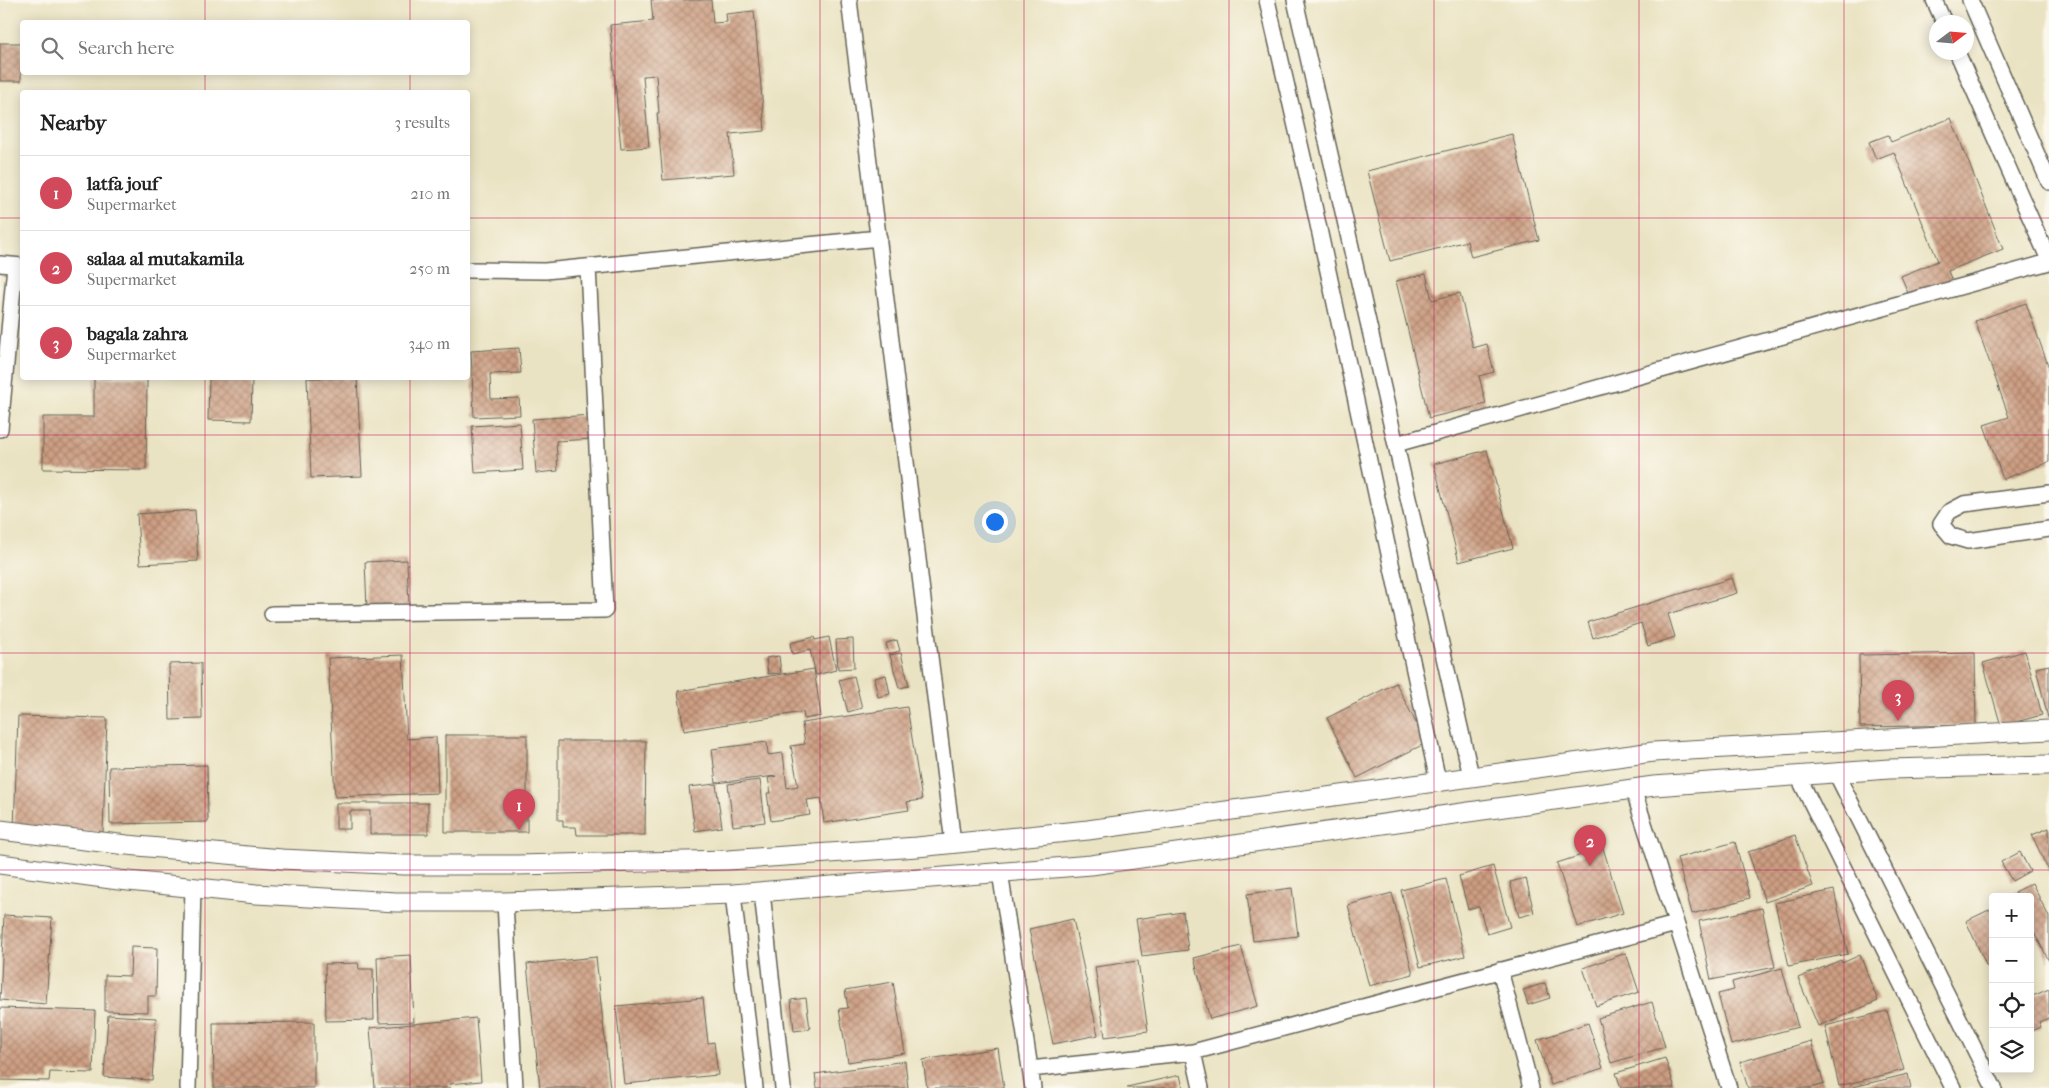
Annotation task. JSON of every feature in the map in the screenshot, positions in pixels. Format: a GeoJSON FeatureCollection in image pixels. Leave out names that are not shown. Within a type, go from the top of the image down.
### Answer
{"type":"FeatureCollection","features":[{"type":"Feature","properties":{"kind":"street"},"geometry":{"type":"LineString","coordinates":[[848,0],[953,844]]}},
{"type":"Feature","properties":{"kind":"street"},"geometry":{"type":"LineString","coordinates":[[1266,0],[1313,202],[1438,781]]}},
{"type":"Feature","properties":{"kind":"street"},"geometry":{"type":"LineString","coordinates":[[1295,0],[1471,776]]}},
{"type":"Feature","properties":{"kind":"street"},"geometry":{"type":"LineString","coordinates":[[1934,0],[1941,15]]}},
{"type":"Feature","properties":{"kind":"street"},"geometry":{"type":"LineString","coordinates":[[1970,0],[2049,182]]}},
{"type":"Feature","properties":{"kind":"street"},"geometry":{"type":"LineString","coordinates":[[1396,444],[2049,261],[1961,60]]}},
{"type":"Feature","properties":{"kind":"street"},"geometry":{"type":"LineString","coordinates":[[470,270],[545,271],[879,238]]}},
{"type":"Feature","properties":{"kind":"street"},"geometry":{"type":"LineString","coordinates":[[0,429],[12,265]]}},
{"type":"Feature","properties":{"kind":"street"},"geometry":{"type":"LineString","coordinates":[[272,614],[606,610],[588,266]]}},
{"type":"Feature","properties":{"kind":"street"},"geometry":{"type":"LineString","coordinates":[[2049,493],[1964,504],[1949,512],[1942,524],[1952,536],[1968,541],[2049,529]]}},
{"type":"Feature","properties":{"kind":"street"},"geometry":{"type":"LineString","coordinates":[[0,830],[128,845],[282,859],[404,865],[518,865],[728,860],[953,844],[1088,830],[1653,752],[2049,730]]}},
{"type":"Feature","properties":{"kind":"street"},"geometry":{"type":"LineString","coordinates":[[0,864],[256,894],[396,902],[505,902],[733,894],[1091,865],[1633,790],[1889,769],[2049,766]]}},
{"type":"Feature","properties":{"kind":"street"},"geometry":{"type":"LineString","coordinates":[[1836,773],[1994,1088]]}},
{"type":"Feature","properties":{"kind":"street"},"geometry":{"type":"LineString","coordinates":[[1798,776],[1953,1088]]}},
{"type":"Feature","properties":{"kind":"street"},"geometry":{"type":"LineString","coordinates":[[1633,790],[1729,1088]]}},
{"type":"Feature","properties":{"kind":"street"},"geometry":{"type":"LineString","coordinates":[[1000,872],[1033,1088]]}},
{"type":"Feature","properties":{"kind":"street"},"geometry":{"type":"LineString","coordinates":[[188,1088],[194,887]]}},
{"type":"Feature","properties":{"kind":"street"},"geometry":{"type":"LineString","coordinates":[[762,892],[783,1088]]}},
{"type":"Feature","properties":{"kind":"street"},"geometry":{"type":"LineString","coordinates":[[733,894],[754,1088]]}},
{"type":"Feature","properties":{"kind":"street"},"geometry":{"type":"LineString","coordinates":[[505,902],[515,1088]]}},
{"type":"Feature","properties":{"kind":"street"},"geometry":{"type":"LineString","coordinates":[[1030,1069],[1193,1052],[1676,924]]}},
{"type":"Feature","properties":{"kind":"street"},"geometry":{"type":"LineString","coordinates":[[1500,970],[1531,1088]]}},
{"type":"Feature","properties":{"kind":"street"},"geometry":{"type":"LineString","coordinates":[[1193,1052],[1201,1088]]}},
{"type":"Feature","properties":{"kind":"building"},"geometry":{"type":"Polygon","coordinates":[[[651,0],[711,0],[713,23],[727,22],[726,14],[754,11],[765,131],[730,134],[734,174],[663,180],[657,113],[659,113],[656,75],[643,76],[649,147],[621,149],[610,25],[653,21],[651,0]]]}},
{"type":"Feature","properties":{"kind":"building"},"geometry":{"type":"Polygon","coordinates":[[[0,43],[20,43],[21,81],[0,81],[0,43]]]}},
{"type":"Feature","properties":{"kind":"building"},"geometry":{"type":"Polygon","coordinates":[[[1951,118],[2003,249],[1948,271],[1952,281],[1910,298],[1901,276],[1938,261],[1894,152],[1876,159],[1869,142],[1888,135],[1891,142],[1951,118]]]}},
{"type":"Feature","properties":{"kind":"building"},"geometry":{"type":"Polygon","coordinates":[[[1512,134],[1539,240],[1471,257],[1467,241],[1390,261],[1367,171],[1512,134]]]}},
{"type":"Feature","properties":{"kind":"building"},"geometry":{"type":"Polygon","coordinates":[[[1426,274],[1432,300],[1460,293],[1473,348],[1487,344],[1494,372],[1479,376],[1486,404],[1429,418],[1396,281],[1426,274]]]}},
{"type":"Feature","properties":{"kind":"building"},"geometry":{"type":"Polygon","coordinates":[[[2026,303],[2049,368],[2049,462],[2003,479],[1984,425],[2009,417],[1975,321],[2026,303]]]}},
{"type":"Feature","properties":{"kind":"building"},"geometry":{"type":"Polygon","coordinates":[[[519,348],[521,373],[490,374],[491,399],[519,398],[520,415],[474,417],[471,351],[519,348]]]}},
{"type":"Feature","properties":{"kind":"building"},"geometry":{"type":"Polygon","coordinates":[[[94,380],[147,380],[146,470],[43,469],[43,417],[94,417],[94,380]]]}},
{"type":"Feature","properties":{"kind":"building"},"geometry":{"type":"Polygon","coordinates":[[[209,380],[252,380],[251,421],[208,420],[209,380]]]}},
{"type":"Feature","properties":{"kind":"building"},"geometry":{"type":"Polygon","coordinates":[[[307,380],[357,380],[362,476],[311,478],[307,380]]]}},
{"type":"Feature","properties":{"kind":"building"},"geometry":{"type":"Polygon","coordinates":[[[592,415],[594,439],[556,441],[558,471],[536,473],[532,419],[592,415]]]}},
{"type":"Feature","properties":{"kind":"building"},"geometry":{"type":"Polygon","coordinates":[[[520,423],[523,470],[475,473],[472,426],[520,423]]]}},
{"type":"Feature","properties":{"kind":"building"},"geometry":{"type":"Polygon","coordinates":[[[1487,450],[1513,548],[1459,562],[1434,464],[1487,450]]]}},
{"type":"Feature","properties":{"kind":"building"},"geometry":{"type":"Polygon","coordinates":[[[195,510],[198,561],[140,564],[137,514],[195,510]]]}},
{"type":"Feature","properties":{"kind":"building"},"geometry":{"type":"Polygon","coordinates":[[[407,560],[409,606],[367,608],[365,562],[407,560]]]}},
{"type":"Feature","properties":{"kind":"building"},"geometry":{"type":"Polygon","coordinates":[[[1732,578],[1737,593],[1668,614],[1675,637],[1648,646],[1641,623],[1593,638],[1588,622],[1732,578]]]}},
{"type":"Feature","properties":{"kind":"building"},"geometry":{"type":"Polygon","coordinates":[[[814,637],[815,640],[829,637],[836,670],[816,675],[810,650],[792,654],[790,643],[814,637]]]}},
{"type":"Feature","properties":{"kind":"building"},"geometry":{"type":"Polygon","coordinates":[[[853,639],[854,668],[838,669],[836,640],[853,639]]]}},
{"type":"Feature","properties":{"kind":"building"},"geometry":{"type":"Polygon","coordinates":[[[897,640],[900,651],[889,654],[886,643],[897,640]]]}},
{"type":"Feature","properties":{"kind":"building"},"geometry":{"type":"Polygon","coordinates":[[[2025,651],[2042,715],[2001,726],[1983,663],[2025,651]]]}},
{"type":"Feature","properties":{"kind":"building"},"geometry":{"type":"Polygon","coordinates":[[[901,653],[909,686],[899,688],[890,655],[901,653]]]}},
{"type":"Feature","properties":{"kind":"building"},"geometry":{"type":"Polygon","coordinates":[[[1975,653],[1976,725],[1860,727],[1859,655],[1975,653]]]}},
{"type":"Feature","properties":{"kind":"building"},"geometry":{"type":"Polygon","coordinates":[[[403,655],[407,739],[436,737],[438,793],[335,797],[328,658],[403,655]]]}},
{"type":"Feature","properties":{"kind":"building"},"geometry":{"type":"Polygon","coordinates":[[[779,656],[781,673],[768,674],[766,658],[779,656]]]}},
{"type":"Feature","properties":{"kind":"building"},"geometry":{"type":"Polygon","coordinates":[[[201,663],[202,719],[170,720],[169,664],[201,663]]]}},
{"type":"Feature","properties":{"kind":"building"},"geometry":{"type":"Polygon","coordinates":[[[2049,665],[2049,718],[2048,718],[2036,668],[2049,665]]]}},
{"type":"Feature","properties":{"kind":"building"},"geometry":{"type":"Polygon","coordinates":[[[814,669],[821,716],[804,719],[803,712],[684,731],[678,691],[814,669]]]}},
{"type":"Feature","properties":{"kind":"building"},"geometry":{"type":"Polygon","coordinates":[[[886,675],[890,694],[878,697],[874,678],[886,675]]]}},
{"type":"Feature","properties":{"kind":"building"},"geometry":{"type":"Polygon","coordinates":[[[854,676],[862,708],[848,712],[839,680],[854,676]]]}},
{"type":"Feature","properties":{"kind":"building"},"geometry":{"type":"Polygon","coordinates":[[[1396,683],[1426,743],[1357,778],[1327,718],[1396,683]]]}},
{"type":"Feature","properties":{"kind":"building"},"geometry":{"type":"Polygon","coordinates":[[[907,707],[922,800],[907,802],[909,810],[824,823],[821,798],[807,800],[810,815],[771,821],[767,793],[771,793],[768,778],[776,776],[716,783],[712,749],[767,742],[768,755],[783,753],[787,788],[798,786],[791,746],[805,744],[802,723],[907,707]]]}},
{"type":"Feature","properties":{"kind":"building"},"geometry":{"type":"Polygon","coordinates":[[[18,716],[107,718],[103,832],[14,829],[18,716]]]}},
{"type":"Feature","properties":{"kind":"building"},"geometry":{"type":"Polygon","coordinates":[[[445,735],[527,735],[527,832],[445,832],[445,735]]]}},
{"type":"Feature","properties":{"kind":"building"},"geometry":{"type":"Polygon","coordinates":[[[558,741],[646,741],[645,835],[577,835],[576,827],[563,827],[563,820],[558,820],[558,741]]]}},
{"type":"Feature","properties":{"kind":"building"},"geometry":{"type":"Polygon","coordinates":[[[207,765],[208,822],[110,824],[109,767],[207,765]]]}},
{"type":"Feature","properties":{"kind":"building"},"geometry":{"type":"Polygon","coordinates":[[[760,780],[765,822],[733,826],[728,784],[760,780]]]}},
{"type":"Feature","properties":{"kind":"building"},"geometry":{"type":"Polygon","coordinates":[[[716,784],[722,827],[695,831],[689,787],[716,784]]]}},
{"type":"Feature","properties":{"kind":"building"},"geometry":{"type":"Polygon","coordinates":[[[336,803],[428,803],[428,834],[370,834],[370,811],[350,811],[350,829],[336,829],[336,803]]]}},
{"type":"Feature","properties":{"kind":"building"},"geometry":{"type":"Polygon","coordinates":[[[2049,828],[2049,872],[2032,835],[2049,828]]]}},
{"type":"Feature","properties":{"kind":"building"},"geometry":{"type":"Polygon","coordinates":[[[1795,835],[1813,886],[1765,902],[1748,852],[1795,835]]]}},
{"type":"Feature","properties":{"kind":"building"},"geometry":{"type":"Polygon","coordinates":[[[1735,842],[1750,898],[1692,914],[1677,858],[1735,842]]]}},
{"type":"Feature","properties":{"kind":"building"},"geometry":{"type":"Polygon","coordinates":[[[1603,848],[1623,913],[1577,927],[1557,863],[1603,848]]]}},
{"type":"Feature","properties":{"kind":"building"},"geometry":{"type":"Polygon","coordinates":[[[2020,852],[2030,871],[2012,881],[2001,862],[2020,852]]]}},
{"type":"Feature","properties":{"kind":"building"},"geometry":{"type":"Polygon","coordinates":[[[1493,866],[1510,927],[1487,934],[1479,906],[1468,909],[1459,876],[1493,866]]]}},
{"type":"Feature","properties":{"kind":"building"},"geometry":{"type":"Polygon","coordinates":[[[1526,878],[1534,913],[1519,917],[1510,882],[1526,878]]]}},
{"type":"Feature","properties":{"kind":"building"},"geometry":{"type":"Polygon","coordinates":[[[1446,879],[1465,956],[1420,967],[1401,890],[1446,879]]]}},
{"type":"Feature","properties":{"kind":"building"},"geometry":{"type":"Polygon","coordinates":[[[2032,883],[2049,917],[2049,961],[2034,932],[2034,893],[2014,892],[2032,883]]]}},
{"type":"Feature","properties":{"kind":"building"},"geometry":{"type":"Polygon","coordinates":[[[1292,888],[1298,936],[1253,941],[1247,894],[1292,888]]]}},
{"type":"Feature","properties":{"kind":"building"},"geometry":{"type":"Polygon","coordinates":[[[1834,890],[1848,954],[1789,966],[1775,903],[1834,890]]]}},
{"type":"Feature","properties":{"kind":"building"},"geometry":{"type":"Polygon","coordinates":[[[1392,893],[1413,974],[1369,986],[1348,905],[1392,893]]]}},
{"type":"Feature","properties":{"kind":"building"},"geometry":{"type":"Polygon","coordinates":[[[1762,908],[1775,967],[1711,980],[1699,921],[1762,908]]]}},
{"type":"Feature","properties":{"kind":"building"},"geometry":{"type":"Polygon","coordinates":[[[1989,910],[1989,966],[1987,967],[1966,921],[1989,910]]]}},
{"type":"Feature","properties":{"kind":"building"},"geometry":{"type":"Polygon","coordinates":[[[1183,912],[1188,950],[1142,956],[1136,919],[1183,912]]]}},
{"type":"Feature","properties":{"kind":"building"},"geometry":{"type":"Polygon","coordinates":[[[4,915],[52,918],[46,1004],[0,1000],[4,915]]]}},
{"type":"Feature","properties":{"kind":"building"},"geometry":{"type":"Polygon","coordinates":[[[1073,919],[1098,1035],[1053,1044],[1029,929],[1073,919]]]}},
{"type":"Feature","properties":{"kind":"building"},"geometry":{"type":"Polygon","coordinates":[[[1241,946],[1258,1006],[1210,1019],[1194,958],[1241,946]]]}},
{"type":"Feature","properties":{"kind":"building"},"geometry":{"type":"Polygon","coordinates":[[[131,947],[157,948],[156,996],[148,996],[148,1012],[105,1011],[105,975],[130,976],[131,947]]]}},
{"type":"Feature","properties":{"kind":"building"},"geometry":{"type":"Polygon","coordinates":[[[1626,953],[1639,992],[1596,1006],[1583,968],[1626,953]]]}},
{"type":"Feature","properties":{"kind":"building"},"geometry":{"type":"Polygon","coordinates":[[[411,955],[414,1022],[379,1023],[377,957],[411,955]]]}},
{"type":"Feature","properties":{"kind":"building"},"geometry":{"type":"Polygon","coordinates":[[[1860,955],[1878,1001],[1818,1026],[1798,978],[1841,960],[1842,963],[1860,955]]]}},
{"type":"Feature","properties":{"kind":"building"},"geometry":{"type":"Polygon","coordinates":[[[596,957],[610,1088],[540,1088],[527,964],[596,957]]]}},
{"type":"Feature","properties":{"kind":"building"},"geometry":{"type":"Polygon","coordinates":[[[1138,961],[1148,1031],[1105,1037],[1095,967],[1138,961]]]}},
{"type":"Feature","properties":{"kind":"building"},"geometry":{"type":"Polygon","coordinates":[[[358,963],[359,969],[373,969],[374,1020],[326,1021],[325,964],[358,963]]]}},
{"type":"Feature","properties":{"kind":"building"},"geometry":{"type":"Polygon","coordinates":[[[1782,968],[1798,1027],[1731,1045],[1718,994],[1734,990],[1732,982],[1782,968]]]}},
{"type":"Feature","properties":{"kind":"building"},"geometry":{"type":"Polygon","coordinates":[[[893,982],[905,1053],[848,1062],[839,1009],[848,1008],[845,990],[893,982]]]}},
{"type":"Feature","properties":{"kind":"building"},"geometry":{"type":"Polygon","coordinates":[[[1545,983],[1550,998],[1528,1005],[1523,990],[1545,983]]]}},
{"type":"Feature","properties":{"kind":"building"},"geometry":{"type":"Polygon","coordinates":[[[2049,989],[2049,1018],[2039,1022],[2041,1027],[2034,1030],[2034,1028],[2034,995],[2049,989]]]}},
{"type":"Feature","properties":{"kind":"building"},"geometry":{"type":"Polygon","coordinates":[[[703,998],[708,1043],[714,1042],[718,1075],[624,1084],[616,1006],[703,998]]]}},
{"type":"Feature","properties":{"kind":"building"},"geometry":{"type":"Polygon","coordinates":[[[806,998],[810,1029],[794,1031],[791,1000],[806,998]]]}},
{"type":"Feature","properties":{"kind":"building"},"geometry":{"type":"Polygon","coordinates":[[[1652,1002],[1665,1047],[1611,1063],[1598,1018],[1652,1002]]]}},
{"type":"Feature","properties":{"kind":"building"},"geometry":{"type":"Polygon","coordinates":[[[0,1008],[95,1011],[93,1073],[50,1072],[49,1081],[0,1080],[0,1008]]]}},
{"type":"Feature","properties":{"kind":"building"},"geometry":{"type":"Polygon","coordinates":[[[1887,1011],[1904,1070],[1839,1086],[1825,1026],[1887,1011]]]}},
{"type":"Feature","properties":{"kind":"building"},"geometry":{"type":"Polygon","coordinates":[[[108,1015],[156,1018],[152,1080],[104,1077],[108,1015]]]}},
{"type":"Feature","properties":{"kind":"building"},"geometry":{"type":"Polygon","coordinates":[[[476,1018],[481,1081],[449,1084],[450,1088],[375,1088],[370,1028],[476,1018]]]}},
{"type":"Feature","properties":{"kind":"building"},"geometry":{"type":"Polygon","coordinates":[[[314,1022],[314,1088],[214,1088],[213,1023],[314,1022]]]}},
{"type":"Feature","properties":{"kind":"building"},"geometry":{"type":"Polygon","coordinates":[[[1588,1023],[1603,1068],[1551,1085],[1537,1040],[1588,1023]]]}},
{"type":"Feature","properties":{"kind":"building"},"geometry":{"type":"Polygon","coordinates":[[[1811,1041],[1824,1084],[1811,1088],[1748,1088],[1740,1062],[1811,1041]]]}},
{"type":"Feature","properties":{"kind":"building"},"geometry":{"type":"Polygon","coordinates":[[[998,1048],[1004,1088],[927,1088],[923,1060],[998,1048]]]}},
{"type":"Feature","properties":{"kind":"building"},"geometry":{"type":"Polygon","coordinates":[[[1665,1058],[1675,1088],[1621,1088],[1616,1073],[1665,1058]]]}},
{"type":"Feature","properties":{"kind":"building"},"geometry":{"type":"Polygon","coordinates":[[[905,1061],[908,1088],[817,1088],[815,1074],[905,1061]]]}},
{"type":"Feature","properties":{"kind":"building"},"geometry":{"type":"Polygon","coordinates":[[[1908,1074],[1911,1088],[1853,1088],[1853,1087],[1908,1074]]]}},
{"type":"Feature","properties":{"kind":"building"},"geometry":{"type":"Polygon","coordinates":[[[1180,1075],[1183,1088],[1127,1088],[1127,1087],[1180,1075]]]}},
{"type":"Feature","properties":{"kind":"place","name":"bagala zahra"},"geometry":{"type":"Point","coordinates":[1898,721]}},
{"type":"Feature","properties":{"kind":"place","name":"latfa jouf"},"geometry":{"type":"Point","coordinates":[519,830]}},
{"type":"Feature","properties":{"kind":"place","name":"salaa al mutakamila"},"geometry":{"type":"Point","coordinates":[1590,866]}}]}
